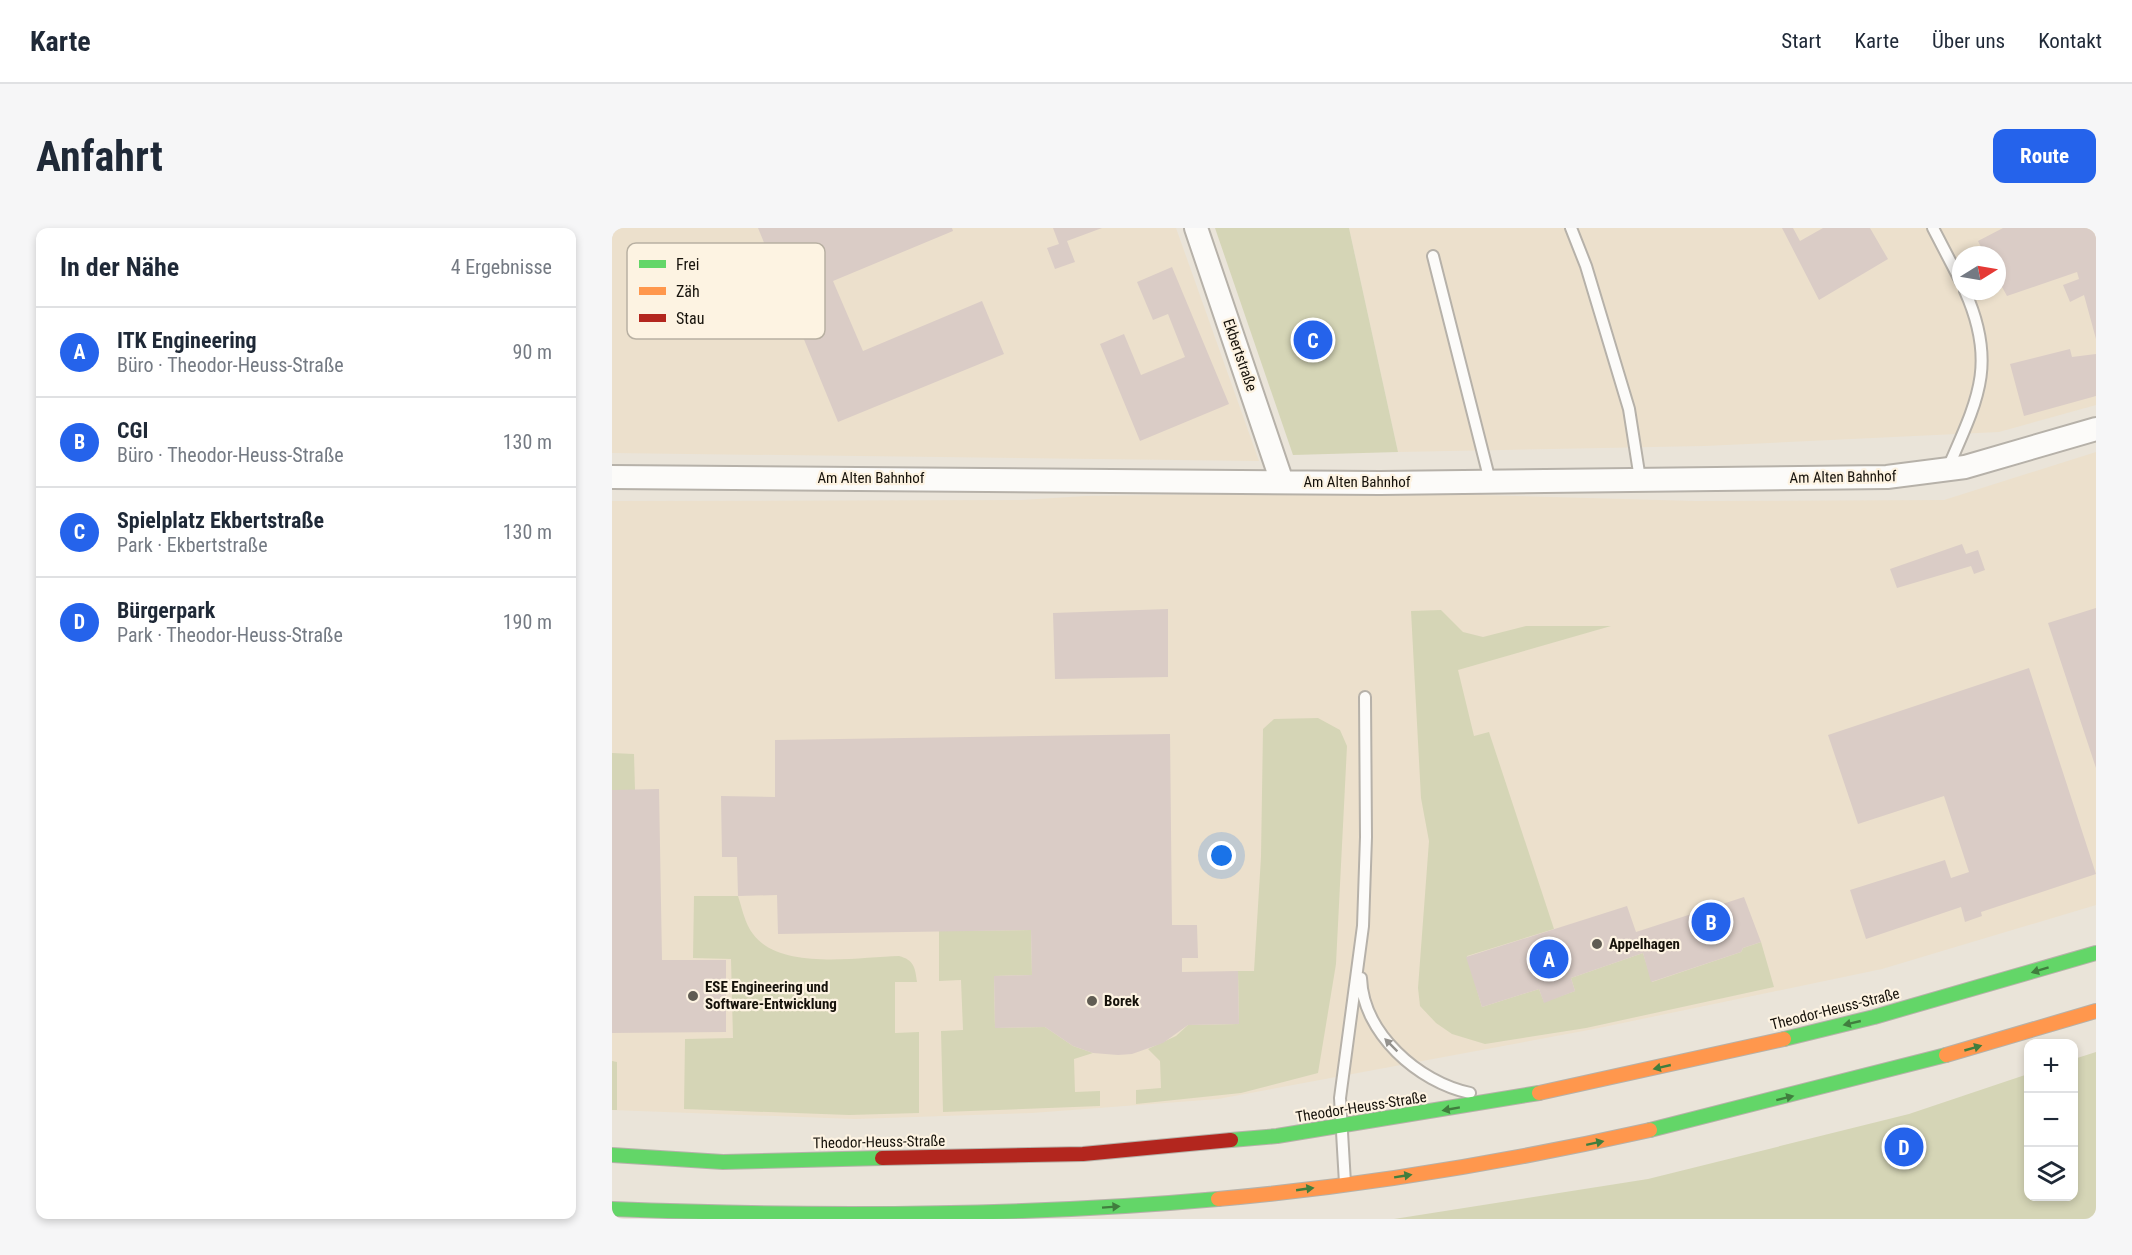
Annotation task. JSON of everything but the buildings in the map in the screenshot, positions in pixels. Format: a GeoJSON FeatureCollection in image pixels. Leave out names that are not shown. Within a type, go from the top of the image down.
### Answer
{"type":"FeatureCollection","features":[{"type":"Feature","properties":{"kind":"main road","name":"Theodor-Heuss-Straße"},"geometry":{"type":"LineString","coordinates":[[612,1155],[723,1162],[1083,1154],[1255,1139],[1340,1128],[1560,1090],[1874,1017],[2096,953]]}},
{"type":"Feature","properties":{"kind":"main road"},"geometry":{"type":"LineString","coordinates":[[612,1209],[722,1215],[1074,1209],[1272,1193],[1345,1184],[1498,1161],[1741,1110],[1890,1071],[2096,1011]]}},
{"type":"Feature","properties":{"kind":"street","name":"Ekbertstraße"},"geometry":{"type":"LineString","coordinates":[[1196,228],[1282,482]]}},
{"type":"Feature","properties":{"kind":"street","name":"Am Alten Bahnhof"},"geometry":{"type":"LineString","coordinates":[[612,477],[1282,482],[1887,477],[1947,470],[2096,429]]}},
{"type":"Feature","properties":{"kind":"lane"},"geometry":{"type":"LineString","coordinates":[[1571,228],[1586,266],[1629,409],[1640,479]]}},
{"type":"Feature","properties":{"kind":"lane"},"geometry":{"type":"LineString","coordinates":[[1933,228],[1952,265]]}},
{"type":"Feature","properties":{"kind":"lane"},"geometry":{"type":"LineString","coordinates":[[1433,256],[1490,481]]}},
{"type":"Feature","properties":{"kind":"lane"},"geometry":{"type":"LineString","coordinates":[[1947,470],[1973,412],[1983,373],[1977,318],[1969,300]]}},
{"type":"Feature","properties":{"kind":"lane"},"geometry":{"type":"LineString","coordinates":[[1365,697],[1366,837],[1361,991],[1366,1008],[1380,1033],[1409,1062],[1454,1090],[1481,1095],[1560,1090]]}},
{"type":"Feature","properties":{"kind":"lane"},"geometry":{"type":"LineString","coordinates":[[1345,1184],[1340,1128],[1341,1088],[1363,926]]}},
{"type":"Feature","properties":{"kind":"shaded area"},"geometry":{"type":"Polygon","coordinates":[[[612,228],[1176,228],[1259,461],[612,453],[612,228]]]}},
{"type":"Feature","properties":{"kind":"shaded area"},"geometry":{"type":"Polygon","coordinates":[[[1349,228],[2096,228],[2096,405],[1999,432],[1705,446],[1398,452],[1349,228]]]}},
{"type":"Feature","properties":{"kind":"shaded area"},"geometry":{"type":"Polygon","coordinates":[[[2096,452],[2096,905],[1882,969],[1594,1029],[1218,1099],[1032,1113],[855,1119],[612,1110],[612,501],[1022,500],[1085,496],[1371,492],[1695,501],[1944,500],[2096,452]]]}},
{"type":"Feature","properties":{"kind":"green space"},"geometry":{"type":"Polygon","coordinates":[[[1215,228],[1349,228],[1398,452],[1293,455],[1215,228]]]}},
{"type":"Feature","properties":{"kind":"green space"},"geometry":{"type":"Polygon","coordinates":[[[1441,610],[1463,632],[1483,637],[1526,626],[1611,626],[1458,670],[1474,736],[1489,732],[1554,929],[1467,956],[1482,1007],[1539,989],[1544,1002],[1575,991],[1571,978],[1643,953],[1652,982],[1741,952],[1743,948],[1761,942],[1774,987],[1586,1028],[1485,1044],[1452,1034],[1436,1023],[1420,1006],[1418,988],[1429,841],[1421,798],[1411,611],[1441,610]]]}},
{"type":"Feature","properties":{"kind":"green space"},"geometry":{"type":"Polygon","coordinates":[[[1318,718],[1340,730],[1347,746],[1336,964],[1318,1073],[1241,1093],[1136,1104],[1136,1090],[1161,1088],[1160,1061],[1148,1049],[1176,1036],[1188,1025],[1239,1024],[1238,971],[1254,971],[1261,857],[1263,729],[1274,719],[1318,718]]]}},
{"type":"Feature","properties":{"kind":"green space"},"geometry":{"type":"Polygon","coordinates":[[[612,753],[634,754],[635,790],[612,790],[612,753]]]}},
{"type":"Feature","properties":{"kind":"green space"},"geometry":{"type":"Polygon","coordinates":[[[694,896],[738,896],[753,934],[765,946],[782,953],[821,959],[899,956],[911,962],[917,982],[895,982],[895,1033],[919,1032],[919,1113],[849,1115],[684,1109],[685,1039],[733,1038],[731,959],[693,958],[694,896]]]}},
{"type":"Feature","properties":{"kind":"green space"},"geometry":{"type":"Polygon","coordinates":[[[1031,930],[1032,975],[994,976],[995,1028],[1045,1027],[1073,1046],[1093,1053],[1074,1059],[1075,1092],[1100,1091],[1100,1106],[943,1112],[941,1031],[963,1030],[961,980],[939,981],[939,931],[1031,930]]]}},
{"type":"Feature","properties":{"kind":"green space"},"geometry":{"type":"Polygon","coordinates":[[[2096,1052],[2096,1219],[1394,1219],[1648,1179],[1909,1114],[2024,1075],[2024,1201],[2078,1201],[2078,1058],[2096,1052]]]}},
{"type":"Feature","properties":{"kind":"green space"},"geometry":{"type":"Polygon","coordinates":[[[612,1061],[617,1062],[617,1110],[612,1110],[612,1061]]]}},
{"type":"Feature","properties":{"kind":"traffic: fast"},"geometry":{"type":"LineString","coordinates":[[1784,1039],[1874,1017],[2096,953]]}},
{"type":"Feature","properties":{"kind":"traffic: fast"},"geometry":{"type":"LineString","coordinates":[[1650,1130],[1946,1055]]}},
{"type":"Feature","properties":{"kind":"traffic: fast"},"geometry":{"type":"LineString","coordinates":[[1231,1140],[1277,1136],[1539,1093]]}},
{"type":"Feature","properties":{"kind":"traffic: fast"},"geometry":{"type":"LineString","coordinates":[[612,1155],[723,1162],[882,1158]]}},
{"type":"Feature","properties":{"kind":"traffic: fast"},"geometry":{"type":"LineString","coordinates":[[612,1209],[915,1214],[1067,1209],[1218,1199]]}},
{"type":"Feature","properties":{"kind":"traffic: slow"},"geometry":{"type":"LineString","coordinates":[[1946,1055],[2096,1011]]}},
{"type":"Feature","properties":{"kind":"traffic: slow"},"geometry":{"type":"LineString","coordinates":[[1539,1093],[1784,1039]]}},
{"type":"Feature","properties":{"kind":"traffic: slow"},"geometry":{"type":"LineString","coordinates":[[1218,1199],[1273,1194],[1435,1172],[1650,1130]]}},
{"type":"Feature","properties":{"kind":"traffic: jam"},"geometry":{"type":"LineString","coordinates":[[882,1158],[1083,1154],[1231,1140]]}},
{"type":"Feature","properties":{"kind":"place","name":"Spielplatz Ekbertstraße"},"geometry":{"type":"Point","coordinates":[1313,340]}},
{"type":"Feature","properties":{"kind":"place","name":"CGI"},"geometry":{"type":"Point","coordinates":[1711,922]}},
{"type":"Feature","properties":{"kind":"place","name":"Appelhagen"},"geometry":{"type":"Point","coordinates":[1597,944]}},
{"type":"Feature","properties":{"kind":"place","name":"ITK Engineering"},"geometry":{"type":"Point","coordinates":[1549,959]}},
{"type":"Feature","properties":{"kind":"place","name":"ESE Engineering und Software-Entwicklung"},"geometry":{"type":"Point","coordinates":[693,996]}},
{"type":"Feature","properties":{"kind":"place","name":"Borek"},"geometry":{"type":"Point","coordinates":[1092,1001]}},
{"type":"Feature","properties":{"kind":"place","name":"Bürgerpark"},"geometry":{"type":"Point","coordinates":[1904,1147]}}]}
